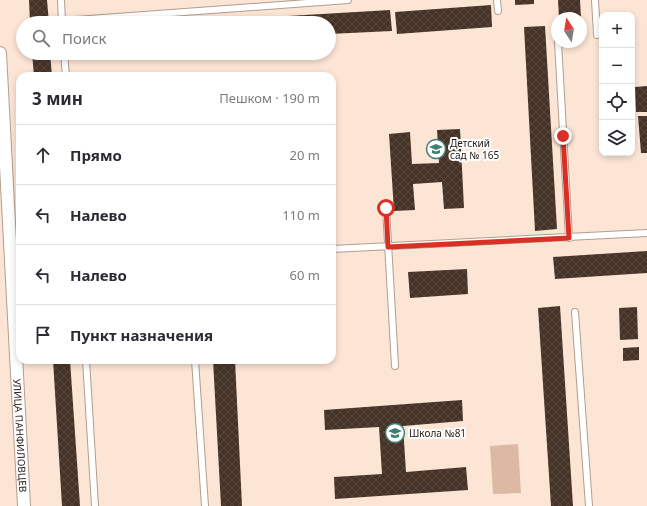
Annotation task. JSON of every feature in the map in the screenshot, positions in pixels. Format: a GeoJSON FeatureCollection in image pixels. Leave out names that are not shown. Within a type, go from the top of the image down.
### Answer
{"type":"FeatureCollection","features":[{"type":"Feature","properties":{"kind":"street","name":"УЛИЦА ПАНФИЛОВЦЕВ"},"geometry":{"type":"LineString","coordinates":[[0,54],[7,230],[13,253],[16,322]]}},
{"type":"Feature","properties":{"kind":"street","name":"УЛИЦА ПАНФИЛОВЦЕВ"},"geometry":{"type":"LineString","coordinates":[[18,364],[24,506]]}},
{"type":"Feature","properties":{"kind":"lane"},"geometry":{"type":"LineString","coordinates":[[60,0],[61,16]]}},
{"type":"Feature","properties":{"kind":"lane"},"geometry":{"type":"LineString","coordinates":[[140,16],[348,0]]}},
{"type":"Feature","properties":{"kind":"lane"},"geometry":{"type":"LineString","coordinates":[[497,0],[498,11]]}},
{"type":"Feature","properties":{"kind":"lane"},"geometry":{"type":"LineString","coordinates":[[595,0],[597,35]]}},
{"type":"Feature","properties":{"kind":"lane"},"geometry":{"type":"LineString","coordinates":[[558,48],[569,238]]}},
{"type":"Feature","properties":{"kind":"lane"},"geometry":{"type":"LineString","coordinates":[[65,60],[66,72]]}},
{"type":"Feature","properties":{"kind":"lane"},"geometry":{"type":"LineString","coordinates":[[386,208],[395,366]]}},
{"type":"Feature","properties":{"kind":"lane"},"geometry":{"type":"LineString","coordinates":[[336,249],[647,233]]}},
{"type":"Feature","properties":{"kind":"lane"},"geometry":{"type":"LineString","coordinates":[[576,312],[588,506]]}},
{"type":"Feature","properties":{"kind":"lane"},"geometry":{"type":"LineString","coordinates":[[86,364],[95,506]]}},
{"type":"Feature","properties":{"kind":"lane"},"geometry":{"type":"LineString","coordinates":[[195,364],[205,506]]}},
{"type":"Feature","properties":{"kind":"shaded area"},"geometry":{"type":"Polygon","coordinates":[[[518,444],[521,493],[493,494],[490,446],[518,444]]]}},
{"type":"Feature","properties":{"kind":"building"},"geometry":{"type":"Polygon","coordinates":[[[29,0],[47,0],[48,16],[30,16],[29,0]]]}},
{"type":"Feature","properties":{"kind":"building"},"geometry":{"type":"Polygon","coordinates":[[[515,0],[534,0],[534,4],[515,5],[515,0]]]}},
{"type":"Feature","properties":{"kind":"building"},"geometry":{"type":"Polygon","coordinates":[[[558,0],[580,0],[581,12],[559,12],[558,0]]]}},
{"type":"Feature","properties":{"kind":"building"},"geometry":{"type":"Polygon","coordinates":[[[491,5],[492,27],[397,34],[395,12],[491,5]]]}},
{"type":"Feature","properties":{"kind":"building"},"geometry":{"type":"Polygon","coordinates":[[[390,10],[392,31],[336,34],[336,16],[289,16],[390,10]]]}},
{"type":"Feature","properties":{"kind":"building"},"geometry":{"type":"Polygon","coordinates":[[[545,26],[557,229],[535,231],[524,27],[545,26]]]}},
{"type":"Feature","properties":{"kind":"building"},"geometry":{"type":"Polygon","coordinates":[[[33,60],[51,60],[52,72],[34,72],[33,60]]]}},
{"type":"Feature","properties":{"kind":"building"},"geometry":{"type":"Polygon","coordinates":[[[647,86],[647,112],[636,112],[635,87],[647,86]]]}},
{"type":"Feature","properties":{"kind":"building"},"geometry":{"type":"Polygon","coordinates":[[[638,116],[647,116],[647,153],[641,153],[638,116]]]}},
{"type":"Feature","properties":{"kind":"building"},"geometry":{"type":"Polygon","coordinates":[[[460,129],[464,208],[444,209],[442,182],[413,184],[415,210],[394,211],[389,134],[410,132],[412,164],[439,163],[437,130],[460,129]]]}},
{"type":"Feature","properties":{"kind":"building"},"geometry":{"type":"Polygon","coordinates":[[[647,251],[647,273],[555,279],[553,257],[647,251]]]}},
{"type":"Feature","properties":{"kind":"building"},"geometry":{"type":"Polygon","coordinates":[[[467,269],[468,294],[410,298],[408,272],[467,269]]]}},
{"type":"Feature","properties":{"kind":"building"},"geometry":{"type":"Polygon","coordinates":[[[560,306],[573,506],[551,506],[538,308],[560,306]]]}},
{"type":"Feature","properties":{"kind":"building"},"geometry":{"type":"Polygon","coordinates":[[[637,307],[638,339],[620,340],[619,308],[637,307]]]}},
{"type":"Feature","properties":{"kind":"building"},"geometry":{"type":"Polygon","coordinates":[[[639,347],[639,360],[623,361],[623,348],[639,347]]]}},
{"type":"Feature","properties":{"kind":"building"},"geometry":{"type":"Polygon","coordinates":[[[53,364],[70,364],[80,506],[62,506],[53,364]]]}},
{"type":"Feature","properties":{"kind":"building"},"geometry":{"type":"Polygon","coordinates":[[[213,364],[235,364],[242,506],[221,506],[213,364]]]}},
{"type":"Feature","properties":{"kind":"building"},"geometry":{"type":"Polygon","coordinates":[[[462,400],[463,421],[403,426],[406,472],[466,467],[468,490],[335,499],[334,477],[382,474],[379,427],[325,430],[324,410],[462,400]]]}},
{"type":"Feature","properties":{"kind":"place","name":"Детский сад № 165"},"geometry":{"type":"Point","coordinates":[436,149]}},
{"type":"Feature","properties":{"kind":"place","name":"Школа №81"},"geometry":{"type":"Point","coordinates":[395,433]}},
{"type":"Feature","properties":{"kind":"route"},"geometry":{"type":"LineString","coordinates":[[386,208],[388,247],[569,238],[563,136]]}}]}
